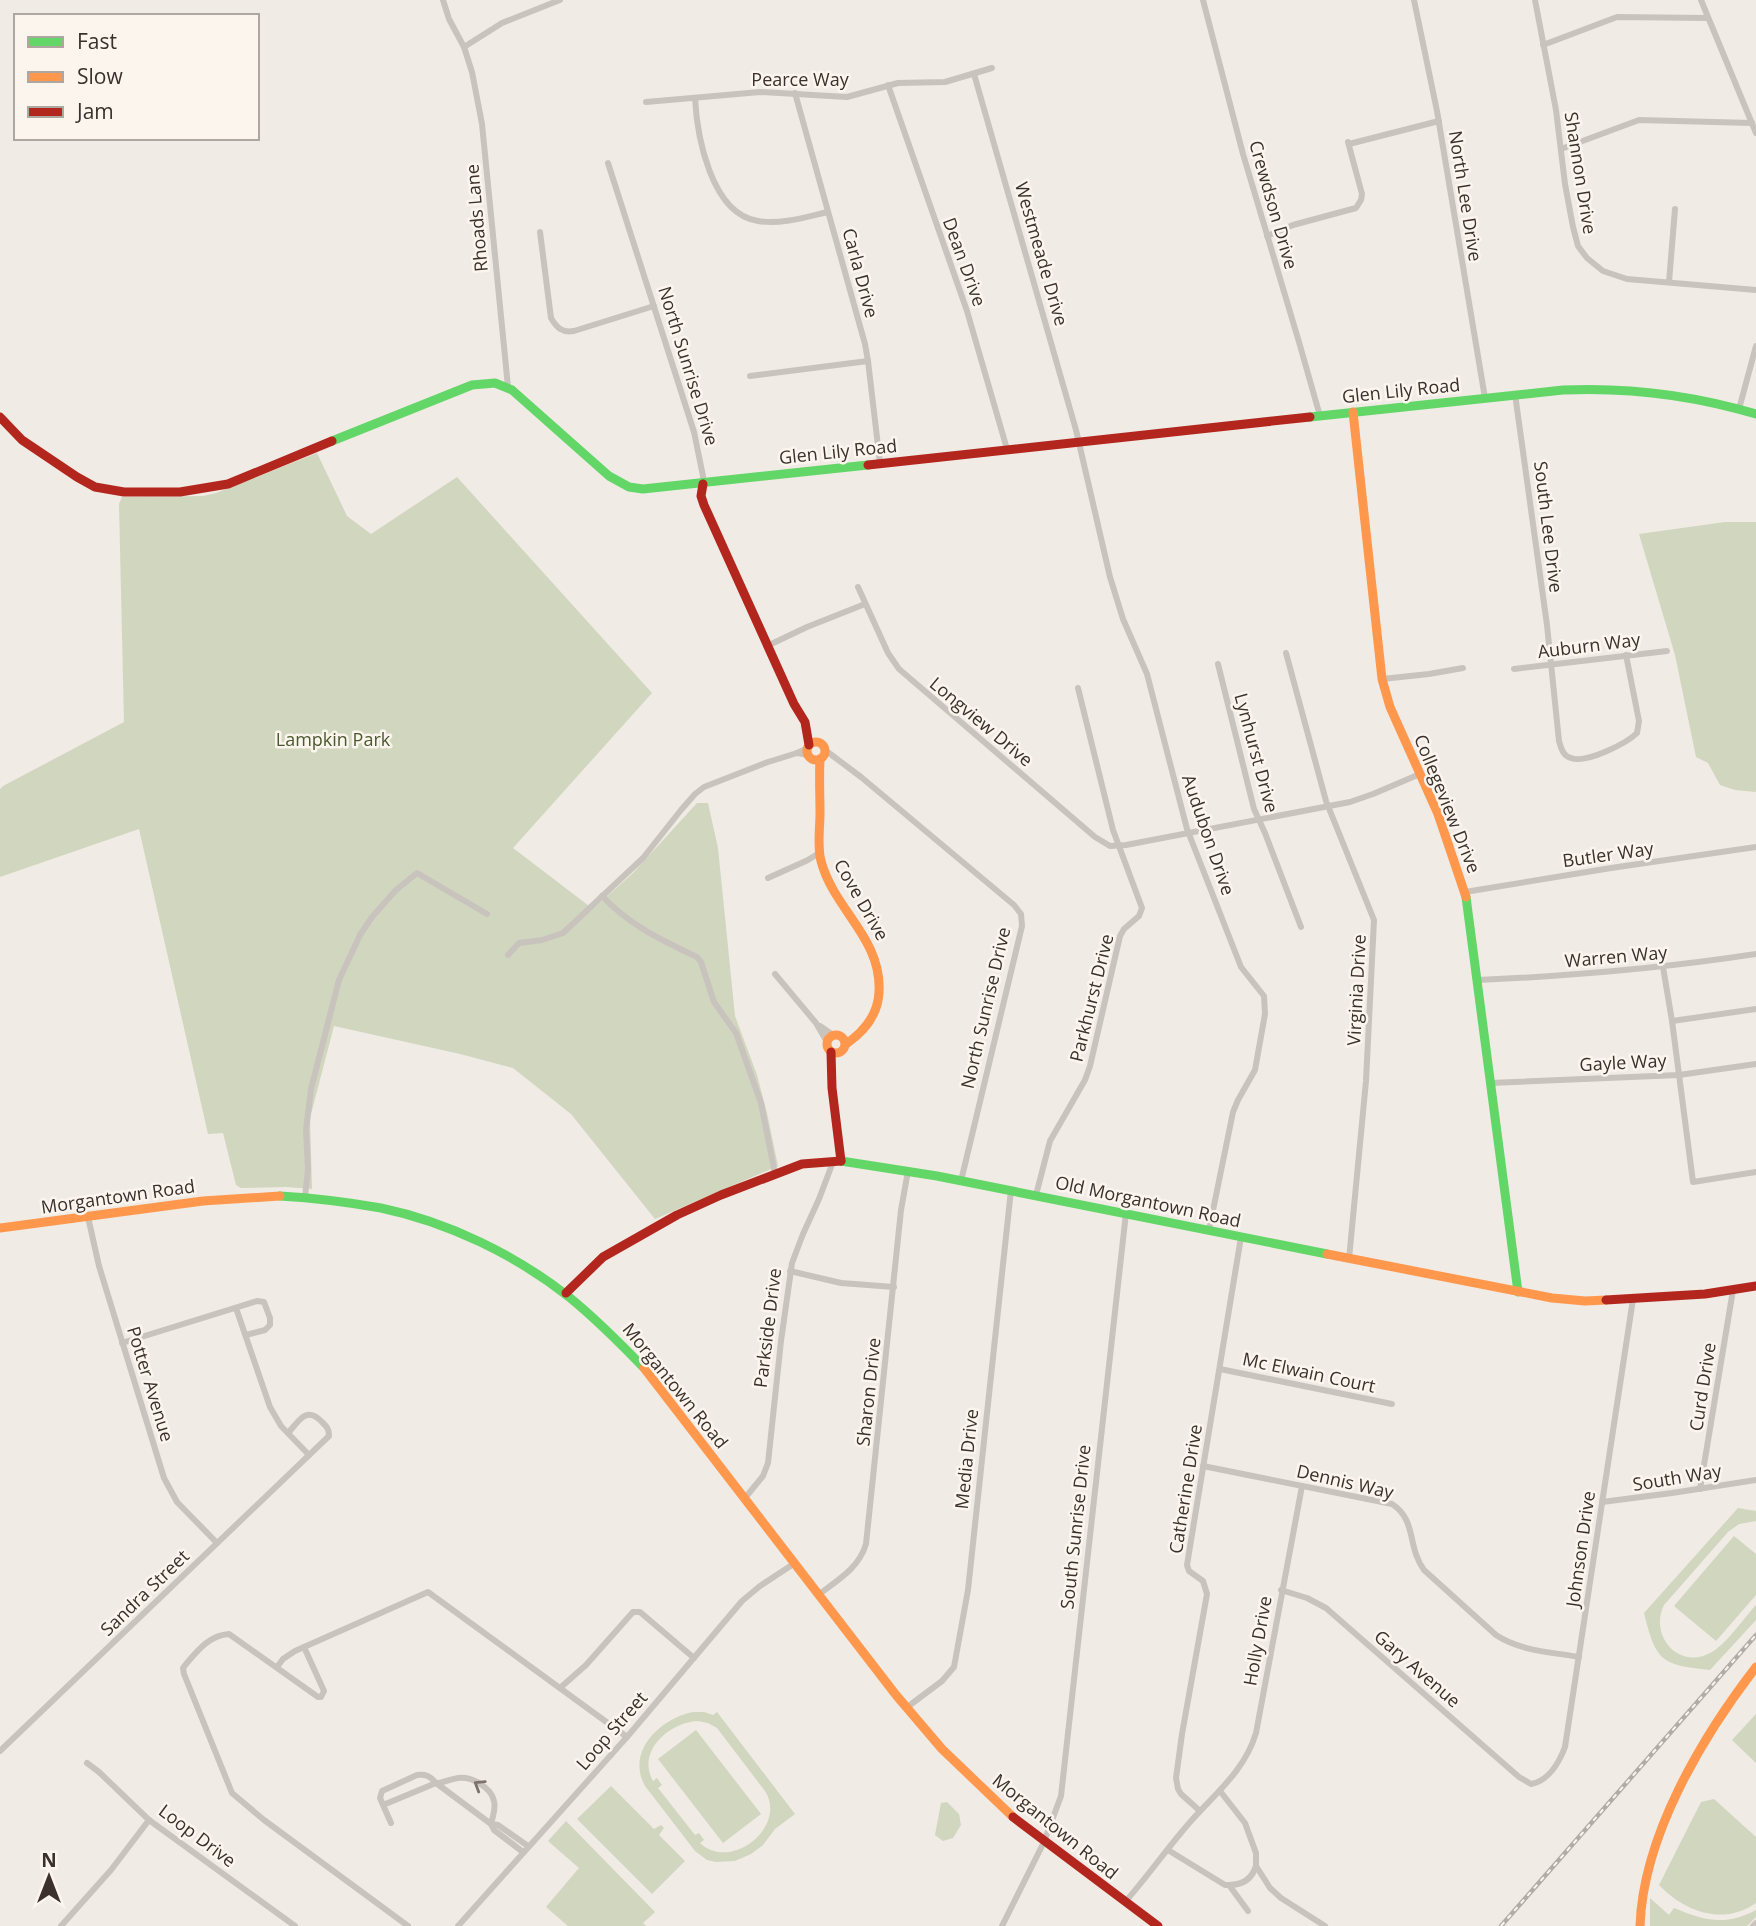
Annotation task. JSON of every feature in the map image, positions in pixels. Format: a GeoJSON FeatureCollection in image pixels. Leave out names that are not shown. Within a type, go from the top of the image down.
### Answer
{"type":"FeatureCollection","features":[{"type":"Feature","properties":{"kind":"street","name":"Rhoads Lane"},"geometry":{"type":"LineString","coordinates":[[443,0],[449,19],[464,47],[484,134],[508,387]]}},
{"type":"Feature","properties":{"kind":"street"},"geometry":{"type":"LineString","coordinates":[[464,47],[502,23],[560,0]]}},
{"type":"Feature","properties":{"kind":"street","name":"Crewdson Drive"},"geometry":{"type":"LineString","coordinates":[[1203,0],[1243,154],[1320,416]]}},
{"type":"Feature","properties":{"kind":"street","name":"North Lee Drive"},"geometry":{"type":"LineString","coordinates":[[1414,0],[1439,121],[1485,398]]}},
{"type":"Feature","properties":{"kind":"street","name":"Shannon Drive"},"geometry":{"type":"LineString","coordinates":[[1535,0],[1573,227],[1578,246],[1587,258],[1602,271],[1616,277],[1756,290]]}},
{"type":"Feature","properties":{"kind":"street"},"geometry":{"type":"LineString","coordinates":[[1701,0],[1756,133]]}},
{"type":"Feature","properties":{"kind":"street"},"geometry":{"type":"LineString","coordinates":[[1544,45],[1617,17],[1707,18]]}},
{"type":"Feature","properties":{"kind":"street","name":"Pearce Way"},"geometry":{"type":"LineString","coordinates":[[646,102],[760,92],[847,97],[888,85],[939,83],[992,68]]}},
{"type":"Feature","properties":{"kind":"street","name":"Westmeade Drive"},"geometry":{"type":"LineString","coordinates":[[974,74],[1079,442]]}},
{"type":"Feature","properties":{"kind":"street","name":"Dean Drive"},"geometry":{"type":"LineString","coordinates":[[888,85],[967,311],[1007,449]]}},
{"type":"Feature","properties":{"kind":"street","name":"Carla Drive"},"geometry":{"type":"LineString","coordinates":[[795,93],[868,361],[880,463]]}},
{"type":"Feature","properties":{"kind":"street"},"geometry":{"type":"LineString","coordinates":[[695,98],[698,130],[708,163],[719,191],[732,208],[751,219],[766,222],[828,212]]}},
{"type":"Feature","properties":{"kind":"street"},"geometry":{"type":"LineString","coordinates":[[1561,149],[1640,120],[1752,123]]}},
{"type":"Feature","properties":{"kind":"street"},"geometry":{"type":"LineString","coordinates":[[1267,236],[1293,225],[1356,208],[1362,194],[1349,143],[1439,121]]}},
{"type":"Feature","properties":{"kind":"street","name":"North Sunrise Drive"},"geometry":{"type":"LineString","coordinates":[[608,163],[694,432],[700,456],[703,484],[701,496],[704,505],[807,728],[815,752],[835,759],[861,777],[1020,911],[1022,926],[961,1181]]}},
{"type":"Feature","properties":{"kind":"street"},"geometry":{"type":"LineString","coordinates":[[1669,282],[1675,209]]}},
{"type":"Feature","properties":{"kind":"street"},"geometry":{"type":"LineString","coordinates":[[540,232],[551,318],[557,328],[574,331],[654,306]]}},
{"type":"Feature","properties":{"kind":"street"},"geometry":{"type":"LineString","coordinates":[[1740,409],[1756,346]]}},
{"type":"Feature","properties":{"kind":"street"},"geometry":{"type":"LineString","coordinates":[[750,376],[868,361]]}},
{"type":"Feature","properties":{"kind":"street"},"geometry":{"type":"LineString","coordinates":[[0,417],[25,443],[88,484],[114,492],[175,492],[229,484],[476,383],[491,382],[508,387]]}},
{"type":"Feature","properties":{"kind":"street","name":"Glen Lily Road"},"geometry":{"type":"LineString","coordinates":[[508,387],[620,484],[643,489],[1591,388],[1695,398],[1756,414]]}},
{"type":"Feature","properties":{"kind":"street","name":"South Lee Drive"},"geometry":{"type":"LineString","coordinates":[[1515,394],[1561,747],[1566,756],[1578,759],[1613,748],[1637,733],[1639,721],[1626,655]]}},
{"type":"Feature","properties":{"kind":"street","name":"Collegeview Drive"},"geometry":{"type":"LineString","coordinates":[[1353,412],[1381,679],[1390,707],[1438,814],[1465,892],[1518,1292]]}},
{"type":"Feature","properties":{"kind":"street","name":"Audubon Drive"},"geometry":{"type":"LineString","coordinates":[[1079,442],[1110,577],[1123,619],[1147,674],[1189,833],[1241,967],[1265,1001],[1255,1070],[1233,1112],[1209,1230]]}},
{"type":"Feature","properties":{"kind":"street","name":"Longview Drive"},"geometry":{"type":"LineString","coordinates":[[858,587],[888,653],[904,674],[1095,837],[1106,845],[1119,846]]}},
{"type":"Feature","properties":{"kind":"street"},"geometry":{"type":"LineString","coordinates":[[767,646],[865,604]]}},
{"type":"Feature","properties":{"kind":"street","name":"Auburn Way"},"geometry":{"type":"LineString","coordinates":[[1514,669],[1667,651]]}},
{"type":"Feature","properties":{"kind":"street","name":"Virginia Drive"},"geometry":{"type":"LineString","coordinates":[[1286,653],[1328,806],[1370,906],[1375,925],[1366,1081],[1349,1259]]}},
{"type":"Feature","properties":{"kind":"street","name":"Lynhurst Drive"},"geometry":{"type":"LineString","coordinates":[[1218,664],[1254,809],[1301,927]]}},
{"type":"Feature","properties":{"kind":"street"},"geometry":{"type":"LineString","coordinates":[[1381,679],[1463,668]]}},
{"type":"Feature","properties":{"kind":"street","name":"Parkhurst Drive"},"geometry":{"type":"LineString","coordinates":[[1036,1195],[1050,1141],[1085,1080],[1090,1066],[1121,932],[1139,916],[1142,909],[1101,785],[1078,688]]}},
{"type":"Feature","properties":{"kind":"street"},"geometry":{"type":"LineString","coordinates":[[508,955],[519,943],[542,940],[563,933],[643,858],[695,794],[709,785],[768,762],[797,753],[815,752]]}},
{"type":"Feature","properties":{"kind":"street","name":"Cove Drive"},"geometry":{"type":"LineString","coordinates":[[815,752],[818,774],[819,853],[827,879],[872,949],[880,971],[881,987],[875,1016],[868,1027],[858,1035],[837,1039]]}},
{"type":"Feature","properties":{"kind":"street"},"geometry":{"type":"LineString","coordinates":[[1119,846],[1359,799],[1420,774]]}},
{"type":"Feature","properties":{"kind":"street","name":"Butler Way"},"geometry":{"type":"LineString","coordinates":[[1465,892],[1756,847]]}},
{"type":"Feature","properties":{"kind":"street"},"geometry":{"type":"LineString","coordinates":[[768,878],[819,853]]}},
{"type":"Feature","properties":{"kind":"street"},"geometry":{"type":"LineString","coordinates":[[305,1197],[308,1168],[306,1130],[311,1089],[339,980],[360,935],[387,899],[417,873],[487,914]]}},
{"type":"Feature","properties":{"kind":"street"},"geometry":{"type":"LineString","coordinates":[[603,896],[615,910],[654,937],[697,957],[701,962],[714,1002],[736,1033],[761,1103],[775,1174]]}},
{"type":"Feature","properties":{"kind":"street","name":"Warren Way"},"geometry":{"type":"LineString","coordinates":[[1478,980],[1664,967],[1756,954]]}},
{"type":"Feature","properties":{"kind":"street"},"geometry":{"type":"LineString","coordinates":[[1664,967],[1693,1182],[1756,1172]]}},
{"type":"Feature","properties":{"kind":"street"},"geometry":{"type":"LineString","coordinates":[[775,974],[816,1023],[837,1039],[827,1047],[834,1053]]}},
{"type":"Feature","properties":{"kind":"street"},"geometry":{"type":"LineString","coordinates":[[1672,1021],[1756,1009]]}},
{"type":"Feature","properties":{"kind":"street","name":"Parkside Drive"},"geometry":{"type":"LineString","coordinates":[[745,1498],[764,1476],[768,1463],[790,1271],[799,1243],[837,1161],[832,1088],[834,1053],[844,1051],[837,1039]]}},
{"type":"Feature","properties":{"kind":"street","name":"Gayle Way"},"geometry":{"type":"LineString","coordinates":[[1491,1083],[1679,1075],[1756,1064]]}},
{"type":"Feature","properties":{"kind":"street","name":"Old Morgantown Road"},"geometry":{"type":"LineString","coordinates":[[566,1293],[596,1262],[698,1204],[802,1164],[837,1161],[1011,1190],[1349,1259],[1568,1300],[1633,1299],[1756,1286]]}},
{"type":"Feature","properties":{"kind":"street","name":"Sharon Drive"},"geometry":{"type":"LineString","coordinates":[[818,1595],[853,1569],[866,1544],[901,1210],[908,1171]]}},
{"type":"Feature","properties":{"kind":"street","name":"Media Drive"},"geometry":{"type":"LineString","coordinates":[[906,1708],[942,1681],[954,1667],[968,1590],[1011,1190]]}},
{"type":"Feature","properties":{"kind":"street","name":"Morgantown Road"},"geometry":{"type":"LineString","coordinates":[[0,1228],[233,1198],[305,1197],[379,1207],[431,1222],[492,1248],[538,1274],[598,1320],[639,1363],[906,1708],[942,1749],[1010,1815],[1158,1926]]}},
{"type":"Feature","properties":{"kind":"street","name":"South Sunrise Drive"},"geometry":{"type":"LineString","coordinates":[[1002,1926],[1044,1842],[1061,1796],[1126,1213]]}},
{"type":"Feature","properties":{"kind":"street","name":"Potter Avenue"},"geometry":{"type":"LineString","coordinates":[[88,1217],[99,1266],[168,1487],[177,1502],[217,1543]]}},
{"type":"Feature","properties":{"kind":"street","name":"Catherine Drive"},"geometry":{"type":"LineString","coordinates":[[1200,1811],[1181,1794],[1176,1778],[1206,1598],[1204,1583],[1189,1571],[1187,1565],[1241,1237]]}},
{"type":"Feature","properties":{"kind":"street"},"geometry":{"type":"LineString","coordinates":[[790,1271],[841,1283],[894,1287]]}},
{"type":"Feature","properties":{"kind":"street","name":"Curd Drive"},"geometry":{"type":"LineString","coordinates":[[1700,1489],[1733,1290]]}},
{"type":"Feature","properties":{"kind":"street","name":"Johnson Drive"},"geometry":{"type":"LineString","coordinates":[[1528,1783],[1543,1780],[1562,1753],[1633,1299]]}},
{"type":"Feature","properties":{"kind":"street"},"geometry":{"type":"LineString","coordinates":[[122,1343],[257,1301],[264,1302],[271,1322],[268,1328],[246,1335]]}},
{"type":"Feature","properties":{"kind":"street"},"geometry":{"type":"LineString","coordinates":[[236,1308],[275,1418],[309,1455]]}},
{"type":"Feature","properties":{"kind":"street","name":"Mc Elwain Court"},"geometry":{"type":"LineString","coordinates":[[1220,1369],[1392,1404]]}},
{"type":"Feature","properties":{"kind":"street","name":"Sandra Street"},"geometry":{"type":"LineString","coordinates":[[0,1751],[329,1436],[329,1429],[310,1414],[303,1417],[288,1433]]}},
{"type":"Feature","properties":{"kind":"street","name":"Dennis Way"},"geometry":{"type":"LineString","coordinates":[[1203,1466],[1392,1504],[1407,1519],[1415,1557],[1424,1570],[1496,1635],[1524,1648],[1579,1657]]}},
{"type":"Feature","properties":{"kind":"street","name":"South Way"},"geometry":{"type":"LineString","coordinates":[[1602,1502],[1756,1480]]}},
{"type":"Feature","properties":{"kind":"street","name":"Holly Drive"},"geometry":{"type":"LineString","coordinates":[[1125,1902],[1200,1811],[1239,1769],[1253,1744],[1302,1486]]}},
{"type":"Feature","properties":{"kind":"street","name":"Loop Street"},"geometry":{"type":"LineString","coordinates":[[458,1926],[626,1737],[742,1601],[795,1563]]}},
{"type":"Feature","properties":{"kind":"street","name":"Gary Avenue"},"geometry":{"type":"LineString","coordinates":[[1281,1590],[1307,1598],[1326,1608],[1528,1783]]}},
{"type":"Feature","properties":{"kind":"street"},"geometry":{"type":"LineString","coordinates":[[277,1667],[288,1655],[304,1647],[428,1592],[626,1737]]}},
{"type":"Feature","properties":{"kind":"street"},"geometry":{"type":"LineString","coordinates":[[560,1688],[586,1665],[633,1612],[640,1612],[694,1658]]}},
{"type":"Feature","properties":{"kind":"street"},"geometry":{"type":"LineString","coordinates":[[304,1647],[324,1691],[321,1697],[234,1636],[224,1634],[211,1638],[191,1658],[183,1668],[185,1679],[232,1793],[258,1816],[408,1926]]}},
{"type":"Feature","properties":{"kind":"street"},"geometry":{"type":"LineString","coordinates":[[1640,1926],[1646,1873],[1678,1793],[1711,1730],[1756,1667]]}},
{"type":"Feature","properties":{"kind":"street","name":"Loop Drive"},"geometry":{"type":"LineString","coordinates":[[87,1763],[149,1820],[295,1926]]}},
{"type":"Feature","properties":{"kind":"street"},"geometry":{"type":"LineString","coordinates":[[391,1823],[380,1794],[386,1788],[422,1774],[428,1775],[491,1824],[494,1830],[526,1849]]}},
{"type":"Feature","properties":{"kind":"street"},"geometry":{"type":"LineString","coordinates":[[383,1805],[436,1783],[458,1778],[474,1780],[488,1791],[495,1802],[491,1824]]}},
{"type":"Feature","properties":{"kind":"street"},"geometry":{"type":"LineString","coordinates":[[448,1792],[447,1785],[450,1781]]}},
{"type":"Feature","properties":{"kind":"street"},"geometry":{"type":"LineString","coordinates":[[1168,1850],[1225,1885],[1246,1881],[1256,1866],[1256,1853],[1242,1818],[1220,1791]]}},
{"type":"Feature","properties":{"kind":"street"},"geometry":{"type":"LineString","coordinates":[[61,1926],[111,1870],[149,1820]]}},
{"type":"Feature","properties":{"kind":"street"},"geometry":{"type":"LineString","coordinates":[[1256,1866],[1270,1888],[1281,1898],[1325,1926]]}},
{"type":"Feature","properties":{"kind":"street"},"geometry":{"type":"LineString","coordinates":[[1229,1885],[1248,1911]]}},
{"type":"Feature","properties":{"kind":"green space","name":"Lampkin Park"},"geometry":{"type":"Polygon","coordinates":[[[317,453],[347,516],[371,534],[457,477],[652,693],[513,848],[593,909],[633,873],[697,803],[708,803],[718,848],[735,1016],[757,1075],[778,1166],[655,1219],[571,1114],[513,1068],[334,1026],[310,1118],[312,1189],[241,1188],[236,1185],[223,1133],[208,1134],[139,829],[0,877],[0,789],[124,722],[119,504],[122,497],[203,496],[317,453]]]}},
{"type":"Feature","properties":{"kind":"green space"},"geometry":{"type":"Polygon","coordinates":[[[1725,522],[1756,522],[1756,792],[1720,785],[1708,763],[1696,757],[1675,655],[1639,534],[1725,522]]]}},
{"type":"Feature","properties":{"kind":"green space"},"geometry":{"type":"Polygon","coordinates":[[[1738,1508],[1756,1511],[1756,1521],[1739,1524],[1728,1532],[1664,1605],[1660,1628],[1669,1647],[1687,1657],[1698,1657],[1710,1653],[1722,1644],[1756,1605],[1756,1620],[1710,1670],[1681,1666],[1663,1658],[1657,1651],[1644,1613],[1738,1508]]]}},
{"type":"Feature","properties":{"kind":"green space"},"geometry":{"type":"Polygon","coordinates":[[[1734,1536],[1756,1554],[1756,1595],[1716,1641],[1674,1606],[1734,1536]]]}},
{"type":"Feature","properties":{"kind":"green space"},"geometry":{"type":"Polygon","coordinates":[[[693,1712],[713,1715],[717,1712],[795,1814],[775,1829],[763,1845],[751,1854],[735,1861],[707,1860],[695,1851],[645,1786],[640,1773],[643,1749],[658,1730],[680,1716],[693,1712]],[[687,1723],[667,1733],[652,1749],[649,1770],[653,1781],[657,1778],[662,1785],[658,1788],[695,1835],[699,1833],[704,1840],[700,1843],[712,1851],[726,1852],[740,1849],[762,1831],[769,1818],[770,1805],[765,1791],[717,1728],[708,1723],[687,1723]]]}},
{"type":"Feature","properties":{"kind":"green space"},"geometry":{"type":"Polygon","coordinates":[[[1756,1714],[1756,1763],[1732,1740],[1756,1714]]]}},
{"type":"Feature","properties":{"kind":"green space"},"geometry":{"type":"Polygon","coordinates":[[[696,1730],[761,1814],[723,1843],[658,1759],[696,1730]]]}},
{"type":"Feature","properties":{"kind":"green space"},"geometry":{"type":"Polygon","coordinates":[[[611,1786],[654,1829],[661,1825],[664,1828],[659,1835],[685,1861],[652,1894],[577,1819],[611,1786]]]}},
{"type":"Feature","properties":{"kind":"green space"},"geometry":{"type":"Polygon","coordinates":[[[1714,1799],[1756,1837],[1756,1903],[1731,1914],[1718,1915],[1692,1909],[1659,1885],[1701,1802],[1714,1799]]]}},
{"type":"Feature","properties":{"kind":"green space"},"geometry":{"type":"Polygon","coordinates":[[[947,1802],[959,1814],[961,1825],[953,1838],[943,1841],[935,1835],[941,1803],[947,1802]]]}},
{"type":"Feature","properties":{"kind":"green space"},"geometry":{"type":"Polygon","coordinates":[[[566,1821],[655,1912],[643,1923],[646,1926],[568,1926],[546,1907],[579,1868],[548,1841],[566,1821]]]}},
{"type":"Feature","properties":{"kind":"green space"},"geometry":{"type":"Polygon","coordinates":[[[1650,1898],[1669,1915],[1674,1908],[1715,1920],[1735,1918],[1756,1910],[1756,1917],[1747,1926],[1650,1926],[1650,1898]]]}},
{"type":"Feature","properties":{"kind":"railway"},"geometry":{"type":"LineString","coordinates":[[1501,1926],[1756,1635]]}},
{"type":"Feature","properties":{"kind":"traffic: fast"},"geometry":{"type":"LineString","coordinates":[[332,441],[472,385],[495,383],[512,390],[609,476],[629,487],[643,489],[868,465]]}},
{"type":"Feature","properties":{"kind":"traffic: fast"},"geometry":{"type":"LineString","coordinates":[[1310,417],[1588,389],[1660,394],[1756,414]]}},
{"type":"Feature","properties":{"kind":"traffic: fast"},"geometry":{"type":"LineString","coordinates":[[1466,897],[1518,1292]]}},
{"type":"Feature","properties":{"kind":"traffic: fast"},"geometry":{"type":"LineString","coordinates":[[841,1161],[937,1176],[1327,1254]]}},
{"type":"Feature","properties":{"kind":"traffic: fast"},"geometry":{"type":"LineString","coordinates":[[280,1196],[381,1208],[431,1222],[480,1242],[527,1267],[569,1297],[608,1331],[644,1368]]}},
{"type":"Feature","properties":{"kind":"traffic: slow"},"geometry":{"type":"LineString","coordinates":[[1353,412],[1382,679],[1390,707],[1438,814],[1466,897]]}},
{"type":"Feature","properties":{"kind":"traffic: slow"},"geometry":{"type":"LineString","coordinates":[[816,742],[822,745],[825,751],[822,757],[816,760],[810,757],[807,751],[810,745],[816,742]]}},
{"type":"Feature","properties":{"kind":"traffic: slow"},"geometry":{"type":"LineString","coordinates":[[820,759],[821,861],[836,895],[865,940],[878,973],[879,992],[873,1015],[865,1028],[846,1044]]}},
{"type":"Feature","properties":{"kind":"traffic: slow"},"geometry":{"type":"LineString","coordinates":[[832,1035],[840,1035],[845,1044],[843,1051],[832,1053],[827,1048],[827,1040],[832,1035]]}},
{"type":"Feature","properties":{"kind":"traffic: slow"},"geometry":{"type":"LineString","coordinates":[[0,1228],[203,1201],[280,1196]]}},
{"type":"Feature","properties":{"kind":"traffic: slow"},"geometry":{"type":"LineString","coordinates":[[1327,1254],[1552,1298],[1606,1300]]}},
{"type":"Feature","properties":{"kind":"traffic: slow"},"geometry":{"type":"LineString","coordinates":[[644,1368],[896,1695],[942,1749],[1013,1817]]}},
{"type":"Feature","properties":{"kind":"traffic: slow"},"geometry":{"type":"LineString","coordinates":[[1640,1926],[1652,1857],[1679,1789],[1716,1724],[1756,1667]]}},
{"type":"Feature","properties":{"kind":"traffic: jam"},"geometry":{"type":"LineString","coordinates":[[0,417],[22,440],[77,477],[95,487],[124,492],[180,492],[228,484],[332,441]]}},
{"type":"Feature","properties":{"kind":"traffic: jam"},"geometry":{"type":"LineString","coordinates":[[868,465],[1310,417]]}},
{"type":"Feature","properties":{"kind":"traffic: jam"},"geometry":{"type":"LineString","coordinates":[[703,484],[701,496],[704,505],[794,704],[805,722],[809,745]]}},
{"type":"Feature","properties":{"kind":"traffic: jam"},"geometry":{"type":"LineString","coordinates":[[831,1052],[832,1088],[841,1161]]}},
{"type":"Feature","properties":{"kind":"traffic: jam"},"geometry":{"type":"LineString","coordinates":[[566,1293],[603,1257],[677,1215],[802,1164],[841,1161]]}},
{"type":"Feature","properties":{"kind":"traffic: jam"},"geometry":{"type":"LineString","coordinates":[[1606,1300],[1705,1294],[1756,1286]]}},
{"type":"Feature","properties":{"kind":"traffic: jam"},"geometry":{"type":"LineString","coordinates":[[1013,1817],[1158,1926]]}}]}
